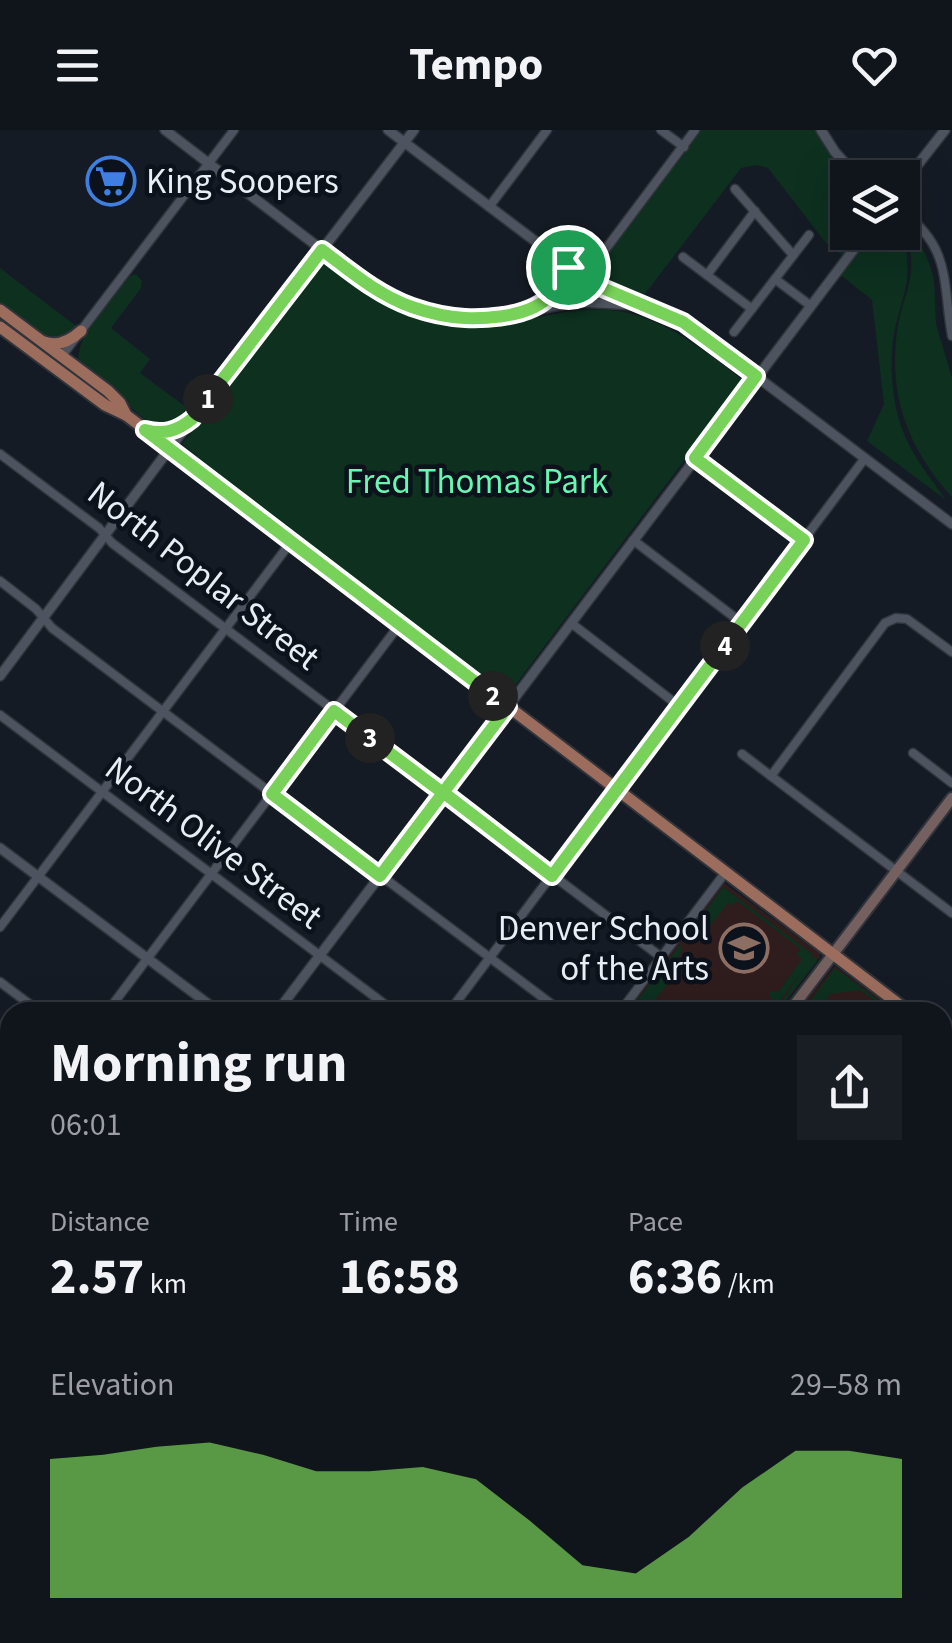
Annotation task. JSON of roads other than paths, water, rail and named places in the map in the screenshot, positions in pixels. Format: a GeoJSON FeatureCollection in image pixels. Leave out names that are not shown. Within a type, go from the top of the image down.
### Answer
{"type":"FeatureCollection","features":[{"type":"Feature","properties":{"kind":"main road"},"geometry":{"type":"LineString","coordinates":[[0,310],[113,396],[126,415]]}},
{"type":"Feature","properties":{"kind":"main road"},"geometry":{"type":"LineString","coordinates":[[0,327],[170,448],[895,1002]]}},
{"type":"Feature","properties":{"kind":"main road"},"geometry":{"type":"LineString","coordinates":[[33,335],[59,344],[81,332]]}},
{"type":"Feature","properties":{"kind":"main road"},"geometry":{"type":"LineString","coordinates":[[39,356],[62,357]]}},
{"type":"Feature","properties":{"kind":"main road"},"geometry":{"type":"LineString","coordinates":[[145,430],[171,432],[192,419]]}},
{"type":"Feature","properties":{"kind":"main road"},"geometry":{"type":"LineString","coordinates":[[797,1002],[952,798]]}},
{"type":"Feature","properties":{"kind":"street"},"geometry":{"type":"LineString","coordinates":[[164,130],[388,297],[426,312],[467,318],[588,302],[648,306]]}},
{"type":"Feature","properties":{"kind":"street"},"geometry":{"type":"LineString","coordinates":[[62,357],[234,130]]}},
{"type":"Feature","properties":{"kind":"street"},"geometry":{"type":"LineString","coordinates":[[388,130],[584,278],[673,316],[695,330],[952,524]]}},
{"type":"Feature","properties":{"kind":"street"},"geometry":{"type":"LineString","coordinates":[[0,676],[414,130]]}},
{"type":"Feature","properties":{"kind":"street"},"geometry":{"type":"LineString","coordinates":[[489,207],[547,130]]}},
{"type":"Feature","properties":{"kind":"street"},"geometry":{"type":"LineString","coordinates":[[661,130],[684,147]]}},
{"type":"Feature","properties":{"kind":"street"},"geometry":{"type":"LineString","coordinates":[[584,278],[695,130]]}},
{"type":"Feature","properties":{"kind":"street"},"geometry":{"type":"LineString","coordinates":[[821,130],[841,160]]}},
{"type":"Feature","properties":{"kind":"street"},"geometry":{"type":"LineString","coordinates":[[920,163],[945,130]]}},
{"type":"Feature","properties":{"kind":"street"},"geometry":{"type":"LineString","coordinates":[[735,189],[793,255]]}},
{"type":"Feature","properties":{"kind":"street"},"geometry":{"type":"LineString","coordinates":[[707,275],[755,212]]}},
{"type":"Feature","properties":{"kind":"street"},"geometry":{"type":"LineString","coordinates":[[920,226],[939,252],[948,282],[952,336]]}},
{"type":"Feature","properties":{"kind":"street"},"geometry":{"type":"LineString","coordinates":[[734,332],[809,236]]}},
{"type":"Feature","properties":{"kind":"street"},"geometry":{"type":"LineString","coordinates":[[939,252],[952,245]]}},
{"type":"Feature","properties":{"kind":"street"},"geometry":{"type":"LineString","coordinates":[[286,1002],[853,250]]}},
{"type":"Feature","properties":{"kind":"street"},"geometry":{"type":"LineString","coordinates":[[533,310],[548,298],[556,284],[555,267],[547,251]]}},
{"type":"Feature","properties":{"kind":"street"},"geometry":{"type":"LineString","coordinates":[[684,257],[752,309]]}},
{"type":"Feature","properties":{"kind":"street"},"geometry":{"type":"LineString","coordinates":[[775,280],[810,306]]}},
{"type":"Feature","properties":{"kind":"street","name":"North Poplar Street"},"geometry":{"type":"LineString","coordinates":[[0,454],[99,528],[112,543],[661,957]]}},
{"type":"Feature","properties":{"kind":"street"},"geometry":{"type":"LineString","coordinates":[[695,458],[804,540]]}},
{"type":"Feature","properties":{"kind":"street"},"geometry":{"type":"LineString","coordinates":[[457,1002],[865,458]]}},
{"type":"Feature","properties":{"kind":"street"},"geometry":{"type":"LineString","coordinates":[[633,540],[742,623]]}},
{"type":"Feature","properties":{"kind":"street"},"geometry":{"type":"LineString","coordinates":[[0,928],[291,542]]}},
{"type":"Feature","properties":{"kind":"street"},"geometry":{"type":"LineString","coordinates":[[0,581],[36,608],[52,628],[549,1002]]}},
{"type":"Feature","properties":{"kind":"street"},"geometry":{"type":"LineString","coordinates":[[772,776],[885,623],[896,618],[912,622],[952,652]]}},
{"type":"Feature","properties":{"kind":"street"},"geometry":{"type":"LineString","coordinates":[[571,623],[679,706]]}},
{"type":"Feature","properties":{"kind":"street"},"geometry":{"type":"LineString","coordinates":[[114,1002],[400,624]]}},
{"type":"Feature","properties":{"kind":"street","name":"North Olive Street"},"geometry":{"type":"LineString","coordinates":[[0,715],[382,1002]]}},
{"type":"Feature","properties":{"kind":"street"},"geometry":{"type":"LineString","coordinates":[[913,753],[952,783]]}},
{"type":"Feature","properties":{"kind":"street"},"geometry":{"type":"LineString","coordinates":[[742,754],[952,913]]}},
{"type":"Feature","properties":{"kind":"street"},"geometry":{"type":"LineString","coordinates":[[0,848],[206,1002]]}},
{"type":"Feature","properties":{"kind":"street"},"geometry":{"type":"LineString","coordinates":[[627,1002],[724,873]]}},
{"type":"Feature","properties":{"kind":"street"},"geometry":{"type":"LineString","coordinates":[[0,982],[27,1002]]}},
{"type":"Feature","properties":{"kind":"place","name":"King Soopers"},"geometry":{"type":"Point","coordinates":[111,181]}},
{"type":"Feature","properties":{"kind":"place","name":"Denver School of the Arts"},"geometry":{"type":"Point","coordinates":[744,948]}},
{"type":"Feature","properties":{"kind":"park label","name":"Fred Thomas Park"},"geometry":{"type":"Point","coordinates":[477,481]}}]}
